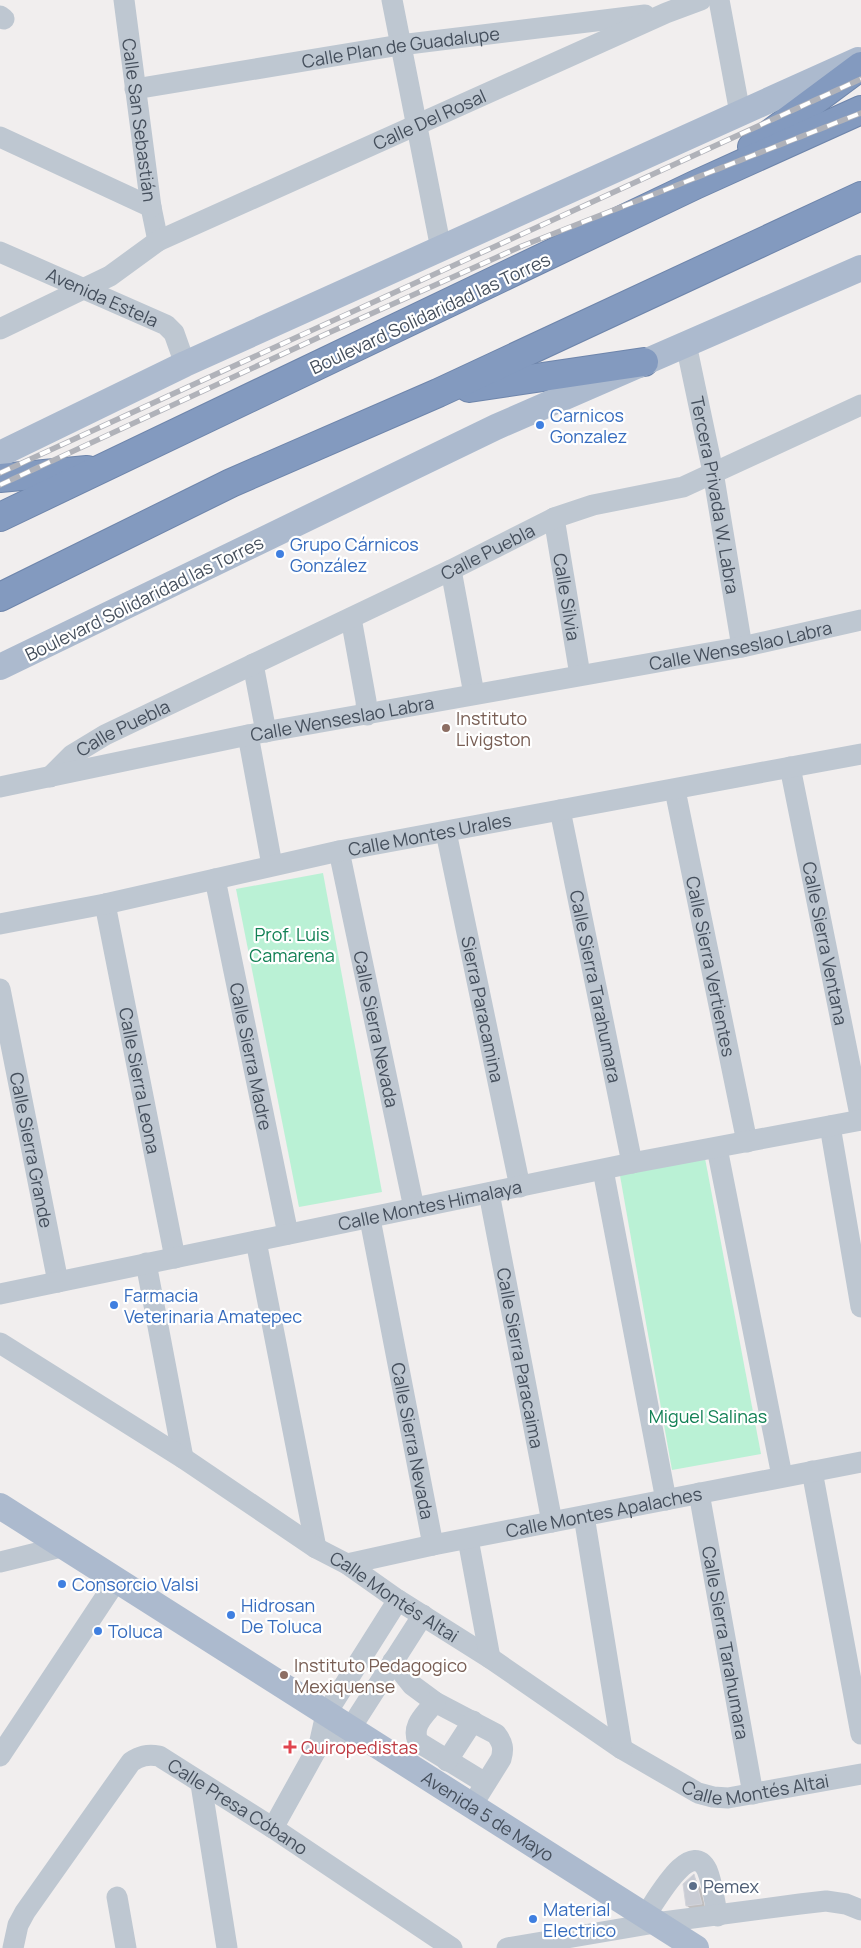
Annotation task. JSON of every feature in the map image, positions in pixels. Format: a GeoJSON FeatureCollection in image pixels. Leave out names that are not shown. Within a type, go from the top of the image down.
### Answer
{"type":"FeatureCollection","features":[{"type":"Feature","properties":{"kind":"highway"},"geometry":{"type":"LineString","coordinates":[[695,186],[759,142],[861,66]]}},
{"type":"Feature","properties":{"kind":"highway","name":"Boulevard Solidaridad las Torres"},"geometry":{"type":"LineString","coordinates":[[0,517],[695,186],[861,110]]}},
{"type":"Feature","properties":{"kind":"highway"},"geometry":{"type":"LineString","coordinates":[[0,597],[231,483],[438,393],[861,196]]}},
{"type":"Feature","properties":{"kind":"highway"},"geometry":{"type":"LineString","coordinates":[[438,393],[644,362]]}},
{"type":"Feature","properties":{"kind":"highway"},"geometry":{"type":"LineString","coordinates":[[0,478],[103,469]]}},
{"type":"Feature","properties":{"kind":"main road"},"geometry":{"type":"LineString","coordinates":[[0,454],[185,364],[861,59]]}},
{"type":"Feature","properties":{"kind":"main road","name":"Boulevard Solidaridad las Torres"},"geometry":{"type":"LineString","coordinates":[[0,666],[496,427],[861,268]]}},
{"type":"Feature","properties":{"kind":"main road","name":"Avenida 5 de Mayo"},"geometry":{"type":"LineString","coordinates":[[0,1506],[61,1547],[696,1948]]}},
{"type":"Feature","properties":{"kind":"street","name":"Calle San Sebastián"},"geometry":{"type":"LineString","coordinates":[[124,0],[135,89],[158,241]]}},
{"type":"Feature","properties":{"kind":"street"},"geometry":{"type":"LineString","coordinates":[[392,0],[441,248]]}},
{"type":"Feature","properties":{"kind":"street","name":"Calle Del Rosal"},"geometry":{"type":"LineString","coordinates":[[0,329],[110,276],[158,241],[666,13],[702,0]]}},
{"type":"Feature","properties":{"kind":"street"},"geometry":{"type":"LineString","coordinates":[[719,0],[740,113]]}},
{"type":"Feature","properties":{"kind":"street","name":"Calle Plan de Guadalupe"},"geometry":{"type":"LineString","coordinates":[[135,89],[400,45],[666,13]]}},
{"type":"Feature","properties":{"kind":"street"},"geometry":{"type":"LineString","coordinates":[[0,137],[152,207]]}},
{"type":"Feature","properties":{"kind":"street","name":"Avenida Estela"},"geometry":{"type":"LineString","coordinates":[[0,252],[166,325],[174,333],[185,364]]}},
{"type":"Feature","properties":{"kind":"street","name":"Tercera Privada W. Labra"},"geometry":{"type":"LineString","coordinates":[[686,344],[713,472],[742,646]]}},
{"type":"Feature","properties":{"kind":"street","name":"Calle Puebla"},"geometry":{"type":"LineString","coordinates":[[50,777],[72,755],[105,735],[352,618],[554,518],[593,505],[682,487],[861,404]]}},
{"type":"Feature","properties":{"kind":"street","name":"Calle Silvia"},"geometry":{"type":"LineString","coordinates":[[554,518],[580,676]]}},
{"type":"Feature","properties":{"kind":"street"},"geometry":{"type":"LineString","coordinates":[[451,570],[474,694]]}},
{"type":"Feature","properties":{"kind":"street"},"geometry":{"type":"LineString","coordinates":[[352,618],[367,715]]}},
{"type":"Feature","properties":{"kind":"street","name":"Calle Wenseslao Labra"},"geometry":{"type":"LineString","coordinates":[[0,787],[257,734],[742,646],[861,620]]}},
{"type":"Feature","properties":{"kind":"street"},"geometry":{"type":"LineString","coordinates":[[253,664],[257,734],[272,865]]}},
{"type":"Feature","properties":{"kind":"street","name":"Calle Montes Urales"},"geometry":{"type":"LineString","coordinates":[[0,924],[105,904],[339,851],[861,754]]}},
{"type":"Feature","properties":{"kind":"street","name":"Calle Sierra Ventana"},"geometry":{"type":"LineString","coordinates":[[790,767],[861,1120]]}},
{"type":"Feature","properties":{"kind":"street","name":"Calle Sierra Vertientes"},"geometry":{"type":"LineString","coordinates":[[675,790],[747,1142]]}},
{"type":"Feature","properties":{"kind":"street","name":"Calle Sierra Tarahumara"},"geometry":{"type":"LineString","coordinates":[[560,810],[632,1163]]}},
{"type":"Feature","properties":{"kind":"street","name":"Sierra Paracamina"},"geometry":{"type":"LineString","coordinates":[[446,832],[520,1187]]}},
{"type":"Feature","properties":{"kind":"street","name":"Calle Sierra Nevada"},"geometry":{"type":"LineString","coordinates":[[339,851],[414,1208]]}},
{"type":"Feature","properties":{"kind":"street","name":"Calle Sierra Madre"},"geometry":{"type":"LineString","coordinates":[[215,879],[288,1234]]}},
{"type":"Feature","properties":{"kind":"street","name":"Calle Sierra Leona"},"geometry":{"type":"LineString","coordinates":[[105,904],[175,1258]]}},
{"type":"Feature","properties":{"kind":"street","name":"Calle Sierra Grande"},"geometry":{"type":"LineString","coordinates":[[0,989],[58,1282]]}},
{"type":"Feature","properties":{"kind":"street","name":"Calle Montes Himalaya"},"geometry":{"type":"LineString","coordinates":[[0,1294],[288,1234],[370,1219],[414,1208],[632,1163],[861,1120]]}},
{"type":"Feature","properties":{"kind":"street"},"geometry":{"type":"LineString","coordinates":[[830,1126],[861,1307]]}},
{"type":"Feature","properties":{"kind":"street"},"geometry":{"type":"LineString","coordinates":[[717,1148],[782,1476]]}},
{"type":"Feature","properties":{"kind":"street"},"geometry":{"type":"LineString","coordinates":[[603,1170],[666,1500]]}},
{"type":"Feature","properties":{"kind":"street","name":"Calle Sierra Paracaima"},"geometry":{"type":"LineString","coordinates":[[489,1193],[552,1522]]}},
{"type":"Feature","properties":{"kind":"street","name":"Calle Sierra Nevada"},"geometry":{"type":"LineString","coordinates":[[370,1219],[433,1546]]}},
{"type":"Feature","properties":{"kind":"street"},"geometry":{"type":"LineString","coordinates":[[256,1241],[316,1548]]}},
{"type":"Feature","properties":{"kind":"street"},"geometry":{"type":"LineString","coordinates":[[146,1264],[184,1458]]}},
{"type":"Feature","properties":{"kind":"street","name":"Calle Montés Altai"},"geometry":{"type":"LineString","coordinates":[[0,1343],[184,1458],[316,1548],[347,1564],[398,1600],[490,1658],[622,1749],[698,1793],[713,1798],[752,1794],[861,1774]]}},
{"type":"Feature","properties":{"kind":"street","name":"Calle Montes Apalaches"},"geometry":{"type":"LineString","coordinates":[[347,1564],[812,1470],[861,1462]]}},
{"type":"Feature","properties":{"kind":"street"},"geometry":{"type":"LineString","coordinates":[[812,1470],[861,1734]]}},
{"type":"Feature","properties":{"kind":"street","name":"Calle Sierra Tarahumara"},"geometry":{"type":"LineString","coordinates":[[699,1493],[752,1794]]}},
{"type":"Feature","properties":{"kind":"street"},"geometry":{"type":"LineString","coordinates":[[584,1516],[622,1749]]}},
{"type":"Feature","properties":{"kind":"street"},"geometry":{"type":"LineString","coordinates":[[468,1539],[490,1658]]}},
{"type":"Feature","properties":{"kind":"street"},"geometry":{"type":"LineString","coordinates":[[0,1562],[61,1547]]}},
{"type":"Feature","properties":{"kind":"street"},"geometry":{"type":"LineString","coordinates":[[0,1756],[116,1581]]}},
{"type":"Feature","properties":{"kind":"street"},"geometry":{"type":"LineString","coordinates":[[273,1828],[319,1745],[326,1714],[398,1600]]}},
{"type":"Feature","properties":{"kind":"street"},"geometry":{"type":"LineString","coordinates":[[319,1745],[350,1729],[423,1615]]}},
{"type":"Feature","properties":{"kind":"street"},"geometry":{"type":"LineString","coordinates":[[388,1669],[435,1702],[496,1734],[502,1742],[504,1751],[501,1759],[471,1807]]}},
{"type":"Feature","properties":{"kind":"street"},"geometry":{"type":"LineString","coordinates":[[435,1702],[416,1727],[415,1734],[418,1742],[486,1783]]}},
{"type":"Feature","properties":{"kind":"street"},"geometry":{"type":"LineString","coordinates":[[447,1761],[473,1721]]}},
{"type":"Feature","properties":{"kind":"street","name":"Calle Presa Cóbano"},"geometry":{"type":"LineString","coordinates":[[13,1948],[18,1925],[24,1912],[131,1762],[139,1756],[150,1754],[159,1756],[273,1828],[452,1948]]}},
{"type":"Feature","properties":{"kind":"street"},"geometry":{"type":"LineString","coordinates":[[201,1784],[228,1948]]}},
{"type":"Feature","properties":{"kind":"street"},"geometry":{"type":"LineString","coordinates":[[650,1920],[683,1863],[696,1860],[701,1862],[706,1870],[718,1916]]}},
{"type":"Feature","properties":{"kind":"street"},"geometry":{"type":"LineString","coordinates":[[117,1897],[126,1948]]}},
{"type":"Feature","properties":{"kind":"street"},"geometry":{"type":"LineString","coordinates":[[507,1948],[650,1920],[718,1916],[826,1901],[846,1904],[861,1910]]}},
{"type":"Feature","properties":{"kind":"green space","name":"Prof. Luis Camarena"},"geometry":{"type":"Polygon","coordinates":[[[323,873],[382,1192],[299,1207],[236,889],[323,873]]]}},
{"type":"Feature","properties":{"kind":"green space","name":"Miguel Salinas"},"geometry":{"type":"Polygon","coordinates":[[[704,1153],[761,1454],[672,1470],[619,1170],[704,1153]]]}},
{"type":"Feature","properties":{"kind":"building"},"geometry":{"type":"Polygon","coordinates":[[[694,1874],[702,1904],[686,1906],[683,1884],[694,1874]]]}},
{"type":"Feature","properties":{"kind":"railway"},"geometry":{"type":"LineString","coordinates":[[0,473],[861,79]]}},
{"type":"Feature","properties":{"kind":"railway"},"geometry":{"type":"LineString","coordinates":[[0,485],[326,334],[522,246],[861,113]]}},
{"type":"Feature","properties":{"kind":"place","name":"Carnicos Gonzalez"},"geometry":{"type":"Point","coordinates":[540,425]}},
{"type":"Feature","properties":{"kind":"place","name":"Grupo Cárnicos González"},"geometry":{"type":"Point","coordinates":[280,554]}},
{"type":"Feature","properties":{"kind":"place","name":"Instituto Livigston"},"geometry":{"type":"Point","coordinates":[446,728]}},
{"type":"Feature","properties":{"kind":"place","name":"Farmacia Veterinaria Amatepec"},"geometry":{"type":"Point","coordinates":[114,1305]}},
{"type":"Feature","properties":{"kind":"place","name":"Consorcio Valsi"},"geometry":{"type":"Point","coordinates":[62,1584]}},
{"type":"Feature","properties":{"kind":"place","name":"Hidrosan De Toluca"},"geometry":{"type":"Point","coordinates":[231,1615]}},
{"type":"Feature","properties":{"kind":"place","name":"Toluca"},"geometry":{"type":"Point","coordinates":[98,1631]}},
{"type":"Feature","properties":{"kind":"place","name":"Instituto Pedagogico Mexiquense"},"geometry":{"type":"Point","coordinates":[284,1675]}},
{"type":"Feature","properties":{"kind":"place","name":"Quiropedistas"},"geometry":{"type":"Point","coordinates":[290,1747]}},
{"type":"Feature","properties":{"kind":"place","name":"Pemex"},"geometry":{"type":"Point","coordinates":[693,1886]}},
{"type":"Feature","properties":{"kind":"place","name":"Material Electrico"},"geometry":{"type":"Point","coordinates":[533,1919]}}]}
